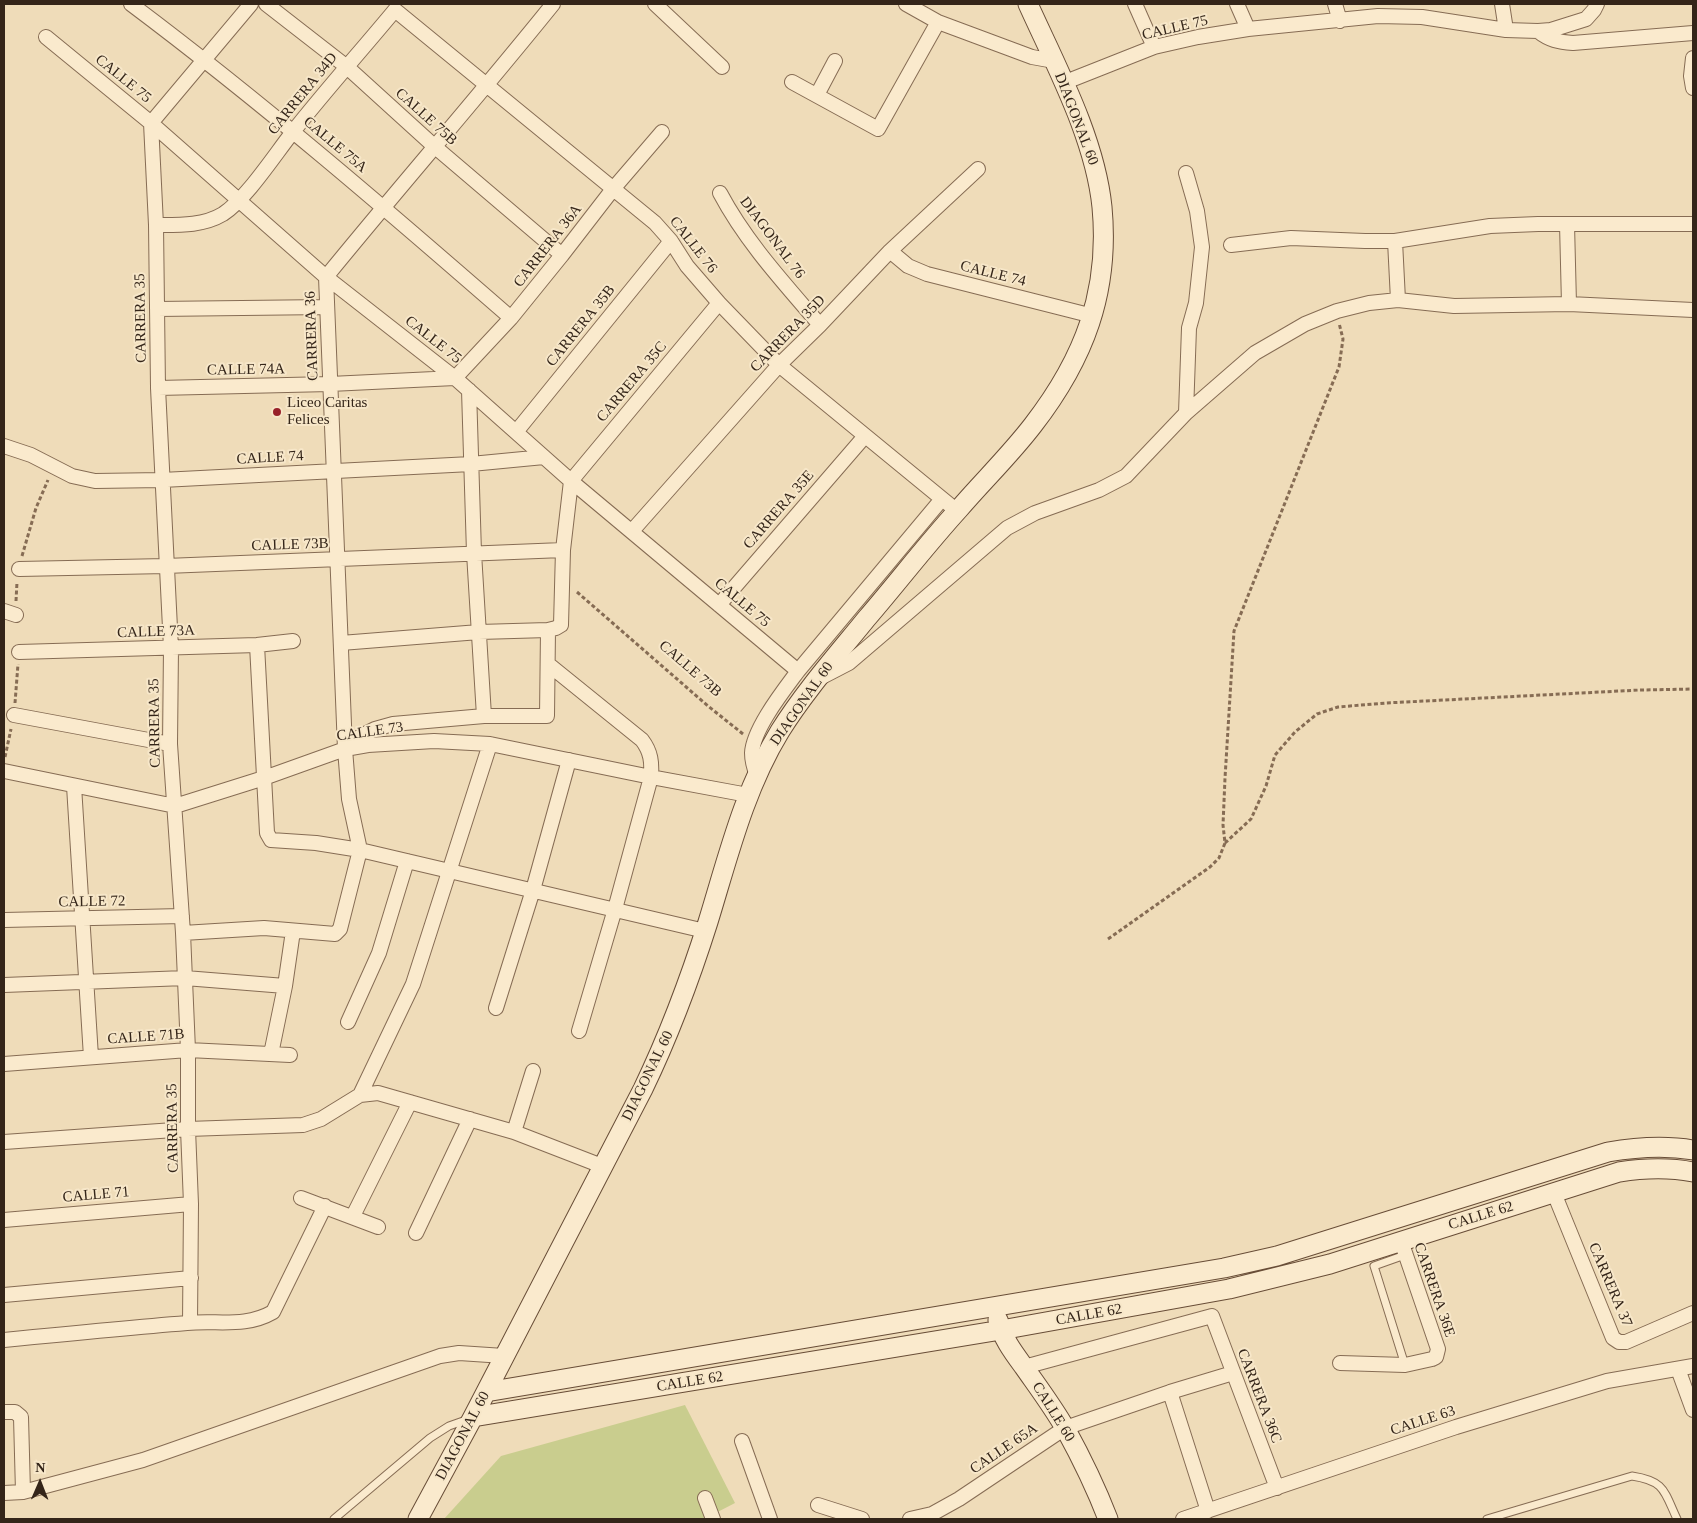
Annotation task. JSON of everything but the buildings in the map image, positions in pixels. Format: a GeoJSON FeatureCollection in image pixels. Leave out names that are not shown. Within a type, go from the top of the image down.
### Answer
{"type":"FeatureCollection","features":[{"type":"Feature","properties":{"kind":"main road","name":"DIAGONAL 60"},"geometry":{"type":"LineString","coordinates":[[418,1519],[474,1417],[661,1052],[675,1018],[705,931],[748,795],[779,733],[816,680],[949,505],[1031,428],[1067,377],[1080,352],[1093,316],[1101,283],[1102,206],[1095,169],[1085,136],[1028,4]]}},
{"type":"Feature","properties":{"kind":"main road","name":"CALLE 62"},"geometry":{"type":"LineString","coordinates":[[486,1392],[1177,1277],[1277,1256],[1608,1152],[1644,1146],[1677,1147],[1693,1150]]}},
{"type":"Feature","properties":{"kind":"main road","name":"CALLE 62"},"geometry":{"type":"LineString","coordinates":[[474,1417],[1001,1330],[1229,1289],[1403,1248],[1554,1193],[1619,1172],[1645,1168],[1671,1168],[1693,1172]]}},
{"type":"Feature","properties":{"kind":"main road","name":"CALLE 60"},"geometry":{"type":"LineString","coordinates":[[994,1307],[1001,1330],[1011,1350],[1065,1428],[1097,1491],[1108,1519]]}},
{"type":"Feature","properties":{"kind":"street","name":"CALLE 75A"},"geometry":{"type":"LineString","coordinates":[[131,4],[294,131],[510,318]]}},
{"type":"Feature","properties":{"kind":"street"},"geometry":{"type":"LineString","coordinates":[[151,123],[251,4]]}},
{"type":"Feature","properties":{"kind":"street","name":"CALLE 75B"},"geometry":{"type":"LineString","coordinates":[[266,4],[347,67],[434,146],[562,255]]}},
{"type":"Feature","properties":{"kind":"street","name":"CARRERA 36"},"geometry":{"type":"LineString","coordinates":[[360,850],[348,799],[326,277],[434,146],[488,85],[553,4]]}},
{"type":"Feature","properties":{"kind":"street"},"geometry":{"type":"LineString","coordinates":[[655,4],[722,67]]}},
{"type":"Feature","properties":{"kind":"street"},"geometry":{"type":"LineString","coordinates":[[906,4],[938,22],[1032,57],[1054,61]]}},
{"type":"Feature","properties":{"kind":"street"},"geometry":{"type":"LineString","coordinates":[[1135,4],[1154,47]]}},
{"type":"Feature","properties":{"kind":"street"},"geometry":{"type":"LineString","coordinates":[[1236,4],[1248,29]]}},
{"type":"Feature","properties":{"kind":"street"},"geometry":{"type":"LineString","coordinates":[[1335,4],[1340,21]]}},
{"type":"Feature","properties":{"kind":"street"},"geometry":{"type":"LineString","coordinates":[[1502,4],[1506,30]]}},
{"type":"Feature","properties":{"kind":"street"},"geometry":{"type":"LineString","coordinates":[[1538,31],[1574,24],[1586,19],[1595,6]]}},
{"type":"Feature","properties":{"kind":"street","name":"CARRERA 34D"},"geometry":{"type":"LineString","coordinates":[[156,225],[180,226],[203,222],[222,214],[238,201],[395,10]]}},
{"type":"Feature","properties":{"kind":"street","name":"CALLE 76"},"geometry":{"type":"LineString","coordinates":[[395,10],[655,223],[672,241],[687,266],[719,304],[779,365],[949,505]]}},
{"type":"Feature","properties":{"kind":"street","name":"CALLE 75"},"geometry":{"type":"LineString","coordinates":[[1063,84],[1154,47],[1198,37],[1248,29],[1340,21],[1421,10],[1506,30],[1538,31]]}},
{"type":"Feature","properties":{"kind":"street"},"geometry":{"type":"LineString","coordinates":[[792,82],[878,129],[938,22]]}},
{"type":"Feature","properties":{"kind":"street"},"geometry":{"type":"LineString","coordinates":[[1538,31],[1546,38],[1557,42],[1573,43],[1693,33]]}},
{"type":"Feature","properties":{"kind":"street","name":"CALLE 75"},"geometry":{"type":"LineString","coordinates":[[46,37],[151,123],[326,277],[455,378],[571,481],[798,671]]}},
{"type":"Feature","properties":{"kind":"street"},"geometry":{"type":"LineString","coordinates":[[1693,58],[1691,76],[1693,88]]}},
{"type":"Feature","properties":{"kind":"street"},"geometry":{"type":"LineString","coordinates":[[817,95],[835,61]]}},
{"type":"Feature","properties":{"kind":"street","name":"CARRERA 35"},"geometry":{"type":"LineString","coordinates":[[151,123],[156,225],[158,388],[171,648],[170,744],[182,916],[188,1050],[188,1129],[191,1204],[190,1323]]}},
{"type":"Feature","properties":{"kind":"street","name":"CARRERA 36A"},"geometry":{"type":"LineString","coordinates":[[455,378],[510,318],[613,189],[662,132]]}},
{"type":"Feature","properties":{"kind":"street","name":"CARRERA 35D"},"geometry":{"type":"LineString","coordinates":[[632,531],[779,365],[890,251],[978,170]]}},
{"type":"Feature","properties":{"kind":"street"},"geometry":{"type":"LineString","coordinates":[[1186,173],[1197,211],[1202,247],[1196,303],[1189,328],[1186,413]]}},
{"type":"Feature","properties":{"kind":"street","name":"DIAGONAL 76"},"geometry":{"type":"LineString","coordinates":[[720,193],[733,216],[766,262],[820,325]]}},
{"type":"Feature","properties":{"kind":"street"},"geometry":{"type":"LineString","coordinates":[[1567,224],[1569,304]]}},
{"type":"Feature","properties":{"kind":"street"},"geometry":{"type":"LineString","coordinates":[[1232,245],[1291,238],[1395,241],[1490,226],[1693,224]]}},
{"type":"Feature","properties":{"kind":"street","name":"CARRERA 35B"},"geometry":{"type":"LineString","coordinates":[[516,432],[672,241]]}},
{"type":"Feature","properties":{"kind":"street"},"geometry":{"type":"LineString","coordinates":[[1395,241],[1398,300]]}},
{"type":"Feature","properties":{"kind":"street","name":"CALLE 74"},"geometry":{"type":"LineString","coordinates":[[890,251],[908,266],[927,274],[1093,316]]}},
{"type":"Feature","properties":{"kind":"street"},"geometry":{"type":"LineString","coordinates":[[816,680],[849,663],[1007,528],[1035,514],[1099,490],[1126,476],[1186,413],[1255,353],[1305,324],[1337,311],[1369,303],[1398,300],[1454,306],[1569,304],[1693,310]]}},
{"type":"Feature","properties":{"kind":"street","name":"CARRERA 35C"},"geometry":{"type":"LineString","coordinates":[[571,481],[719,304]]}},
{"type":"Feature","properties":{"kind":"street"},"geometry":{"type":"LineString","coordinates":[[157,309],[327,307]]}},
{"type":"Feature","properties":{"kind":"street","name":"CALLE 74A"},"geometry":{"type":"LineString","coordinates":[[158,388],[330,384],[455,378]]}},
{"type":"Feature","properties":{"kind":"street"},"geometry":{"type":"LineString","coordinates":[[469,390],[474,553],[484,716]]}},
{"type":"Feature","properties":{"kind":"street","name":"CARRERA 35E"},"geometry":{"type":"LineString","coordinates":[[719,605],[865,436]]}},
{"type":"Feature","properties":{"kind":"street","name":"CALLE 74"},"geometry":{"type":"LineString","coordinates":[[4,446],[31,456],[72,476],[95,481],[162,480],[471,464],[544,457]]}},
{"type":"Feature","properties":{"kind":"street"},"geometry":{"type":"LineString","coordinates":[[341,643],[479,632],[552,629],[561,625],[563,550],[571,481]]}},
{"type":"Feature","properties":{"kind":"street"},"geometry":{"type":"LineString","coordinates":[[757,776],[752,762],[753,742],[778,698],[798,671],[949,505]]}},
{"type":"Feature","properties":{"kind":"street","name":"CALLE 73B"},"geometry":{"type":"LineString","coordinates":[[19,569],[338,560],[563,550]]}},
{"type":"Feature","properties":{"kind":"street"},"geometry":{"type":"LineString","coordinates":[[346,749],[361,736],[393,724],[484,716],[547,716],[548,664],[552,629]]}},
{"type":"Feature","properties":{"kind":"street","name":"CALLE 73A"},"geometry":{"type":"LineString","coordinates":[[20,652],[257,645],[293,641]]}},
{"type":"Feature","properties":{"kind":"street"},"geometry":{"type":"LineString","coordinates":[[257,645],[266,833],[271,840],[316,843],[360,850],[705,931]]}},
{"type":"Feature","properties":{"kind":"street"},"geometry":{"type":"LineString","coordinates":[[548,664],[642,740],[649,750],[652,762],[651,777],[616,909],[579,1031]]}},
{"type":"Feature","properties":{"kind":"street"},"geometry":{"type":"LineString","coordinates":[[14,715],[170,744]]}},
{"type":"Feature","properties":{"kind":"street","name":"CALLE 73"},"geometry":{"type":"LineString","coordinates":[[4,771],[175,806],[264,778],[346,749],[412,742],[490,744],[748,795]]}},
{"type":"Feature","properties":{"kind":"street"},"geometry":{"type":"LineString","coordinates":[[360,1095],[413,984],[490,744]]}},
{"type":"Feature","properties":{"kind":"street"},"geometry":{"type":"LineString","coordinates":[[496,1008],[533,890],[570,760]]}},
{"type":"Feature","properties":{"kind":"street"},"geometry":{"type":"LineString","coordinates":[[74,786],[91,1057]]}},
{"type":"Feature","properties":{"kind":"street"},"geometry":{"type":"LineString","coordinates":[[183,933],[245,928],[335,934],[340,929],[360,850]]}},
{"type":"Feature","properties":{"kind":"street"},"geometry":{"type":"LineString","coordinates":[[348,1022],[379,953],[406,861]]}},
{"type":"Feature","properties":{"kind":"street","name":"CALLE 72"},"geometry":{"type":"LineString","coordinates":[[4,920],[182,916]]}},
{"type":"Feature","properties":{"kind":"street"},"geometry":{"type":"LineString","coordinates":[[271,1054],[285,986],[293,930]]}},
{"type":"Feature","properties":{"kind":"street"},"geometry":{"type":"LineString","coordinates":[[4,985],[185,978],[285,986]]}},
{"type":"Feature","properties":{"kind":"street","name":"CALLE 71B"},"geometry":{"type":"LineString","coordinates":[[4,1064],[188,1050],[290,1054]]}},
{"type":"Feature","properties":{"kind":"street"},"geometry":{"type":"LineString","coordinates":[[514,1132],[533,1071]]}},
{"type":"Feature","properties":{"kind":"street"},"geometry":{"type":"LineString","coordinates":[[4,1142],[188,1129],[303,1125],[321,1120],[360,1095],[378,1093],[514,1132],[602,1166]]}},
{"type":"Feature","properties":{"kind":"street"},"geometry":{"type":"LineString","coordinates":[[352,1216],[410,1102]]}},
{"type":"Feature","properties":{"kind":"street"},"geometry":{"type":"LineString","coordinates":[[416,1233],[470,1119]]}},
{"type":"Feature","properties":{"kind":"street","name":"CARRERA 37"},"geometry":{"type":"LineString","coordinates":[[1554,1193],[1612,1338],[1619,1342],[1626,1342],[1693,1314]]}},
{"type":"Feature","properties":{"kind":"street"},"geometry":{"type":"LineString","coordinates":[[301,1198],[378,1227]]}},
{"type":"Feature","properties":{"kind":"street","name":"CALLE 71"},"geometry":{"type":"LineString","coordinates":[[4,1220],[191,1204]]}},
{"type":"Feature","properties":{"kind":"street"},"geometry":{"type":"LineString","coordinates":[[4,1340],[190,1323],[240,1323],[261,1319],[273,1312],[325,1206]]}},
{"type":"Feature","properties":{"kind":"street","name":"CARRERA 36E"},"geometry":{"type":"LineString","coordinates":[[1403,1248],[1438,1349],[1436,1357],[1432,1359],[1405,1365]]}},
{"type":"Feature","properties":{"kind":"street"},"geometry":{"type":"LineString","coordinates":[[4,1295],[191,1278]]}},
{"type":"Feature","properties":{"kind":"street","name":"CARRERA 36C"},"geometry":{"type":"LineString","coordinates":[[1024,1367],[1212,1316],[1277,1488]]}},
{"type":"Feature","properties":{"kind":"street"},"geometry":{"type":"LineString","coordinates":[[4,1493],[23,1492],[144,1460],[440,1356],[481,1354],[504,1356]]}},
{"type":"Feature","properties":{"kind":"street"},"geometry":{"type":"LineString","coordinates":[[1340,1363],[1405,1365]]}},
{"type":"Feature","properties":{"kind":"street","name":"CALLE 63"},"geometry":{"type":"LineString","coordinates":[[1183,1519],[1456,1427],[1607,1381],[1693,1366]]}},
{"type":"Feature","properties":{"kind":"street"},"geometry":{"type":"LineString","coordinates":[[1678,1369],[1693,1410]]}},
{"type":"Feature","properties":{"kind":"street","name":"CALLE 65A"},"geometry":{"type":"LineString","coordinates":[[910,1519],[932,1514],[959,1499],[1065,1428],[1170,1392],[1233,1373]]}},
{"type":"Feature","properties":{"kind":"street"},"geometry":{"type":"LineString","coordinates":[[1170,1392],[1208,1511]]}},
{"type":"Feature","properties":{"kind":"street"},"geometry":{"type":"LineString","coordinates":[[4,1412],[15,1412],[21,1417],[23,1492]]}},
{"type":"Feature","properties":{"kind":"street"},"geometry":{"type":"LineString","coordinates":[[742,1441],[770,1519]]}},
{"type":"Feature","properties":{"kind":"street"},"geometry":{"type":"LineString","coordinates":[[705,1498],[713,1519]]}},
{"type":"Feature","properties":{"kind":"street"},"geometry":{"type":"LineString","coordinates":[[818,1505],[862,1519]]}},
{"type":"Feature","properties":{"kind":"lane"},"geometry":{"type":"LineString","coordinates":[[1403,1248],[1374,1266],[1405,1365]]}},
{"type":"Feature","properties":{"kind":"lane"},"geometry":{"type":"LineString","coordinates":[[334,1519],[430,1438],[449,1426],[474,1417]]}},
{"type":"Feature","properties":{"kind":"lane"},"geometry":{"type":"LineString","coordinates":[[1488,1519],[1632,1476],[1649,1479],[1663,1488],[1676,1519]]}},
{"type":"Feature","properties":{"kind":"path"},"geometry":{"type":"LineString","coordinates":[[1108,939],[1210,867],[1219,858],[1225,843],[1225,778],[1234,630],[1339,367],[1343,339],[1337,311]]}},
{"type":"Feature","properties":{"kind":"path","name":"CALLE 73B"},"geometry":{"type":"LineString","coordinates":[[562,579],[708,706],[753,742]]}},
{"type":"Feature","properties":{"kind":"path"},"geometry":{"type":"LineString","coordinates":[[1225,843],[1251,819],[1266,786],[1275,755],[1295,732],[1317,714],[1338,707],[1640,690],[1693,689]]}},
{"type":"Feature","properties":{"kind":"green space"},"geometry":{"type":"Polygon","coordinates":[[[685,1405],[735,1503],[704,1519],[444,1519],[501,1456],[685,1405]]]}},
{"type":"Feature","properties":{"kind":"place","name":"Liceo Caritas Felices"},"geometry":{"type":"Point","coordinates":[277,412]}}]}
